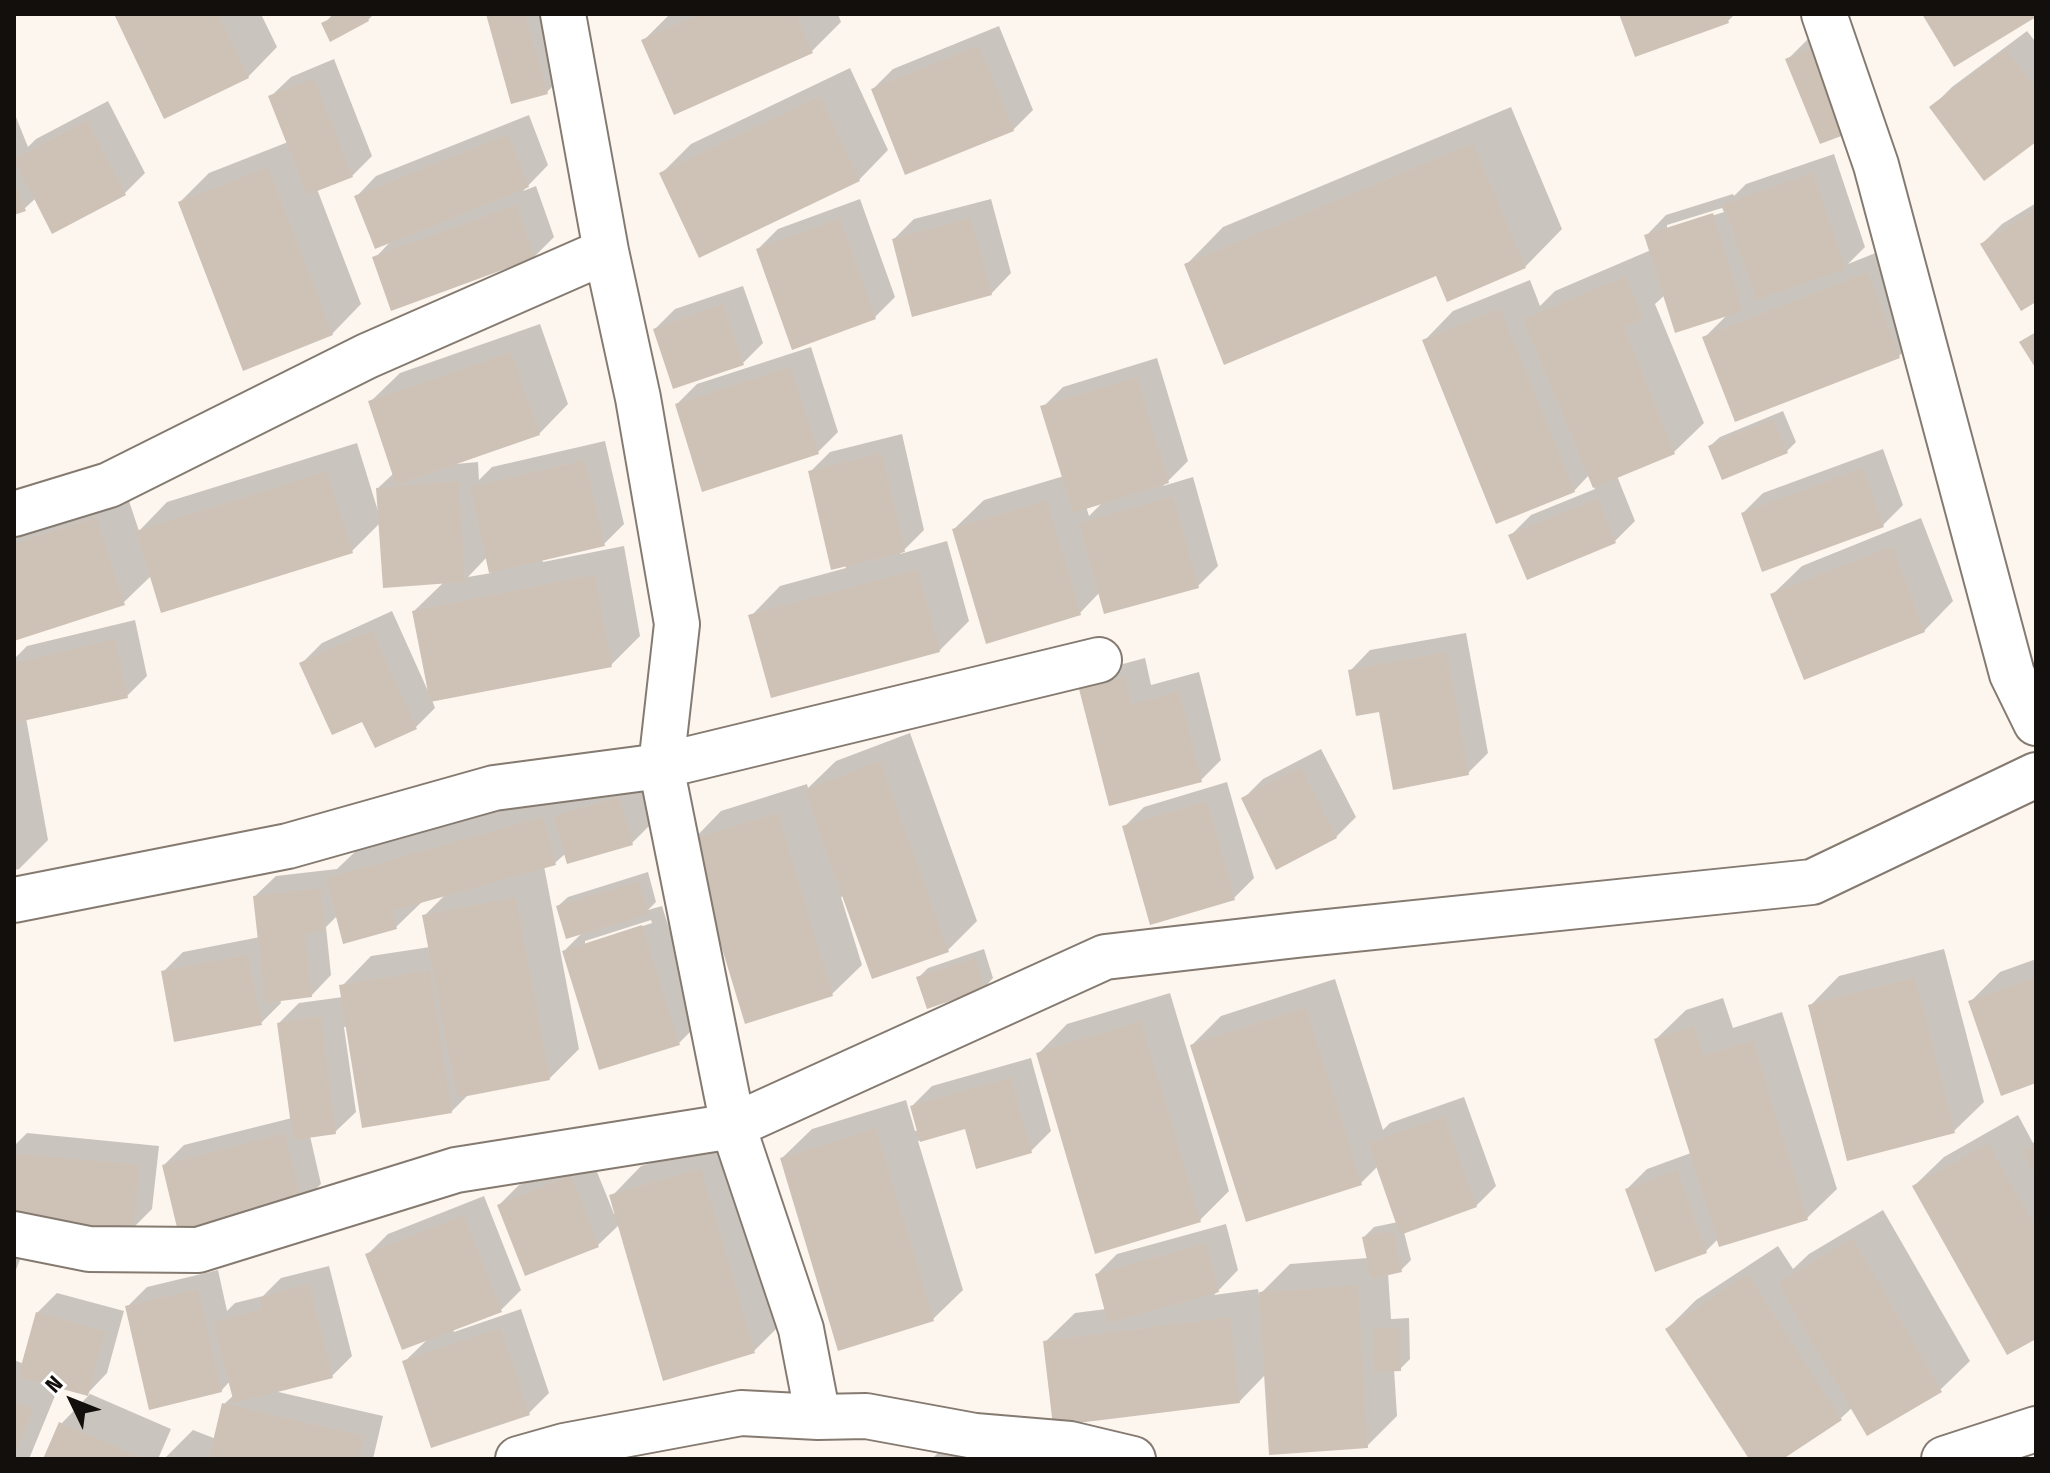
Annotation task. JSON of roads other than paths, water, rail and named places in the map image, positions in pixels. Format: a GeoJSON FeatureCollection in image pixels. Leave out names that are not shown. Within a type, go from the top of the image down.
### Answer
{"type":"FeatureCollection","features":[{"type":"Feature","properties":{"kind":"street"},"geometry":{"type":"LineString","coordinates":[[563,14],[606,251],[638,398],[677,624],[661,766],[733,1126],[801,1329],[818,1417]]}},
{"type":"Feature","properties":{"kind":"street"},"geometry":{"type":"LineString","coordinates":[[1824,14],[1876,165],[2012,674],[2036,723]]}},
{"type":"Feature","properties":{"kind":"street"},"geometry":{"type":"LineString","coordinates":[[14,514],[109,485],[367,356],[606,251]]}},
{"type":"Feature","properties":{"kind":"street"},"geometry":{"type":"LineString","coordinates":[[14,900],[288,846],[494,788],[661,766],[1099,660]]}},
{"type":"Feature","properties":{"kind":"street"},"geometry":{"type":"LineString","coordinates":[[14,1234],[89,1249],[198,1250],[456,1170],[733,1126],[1105,957],[1812,882],[2036,775]]}},
{"type":"Feature","properties":{"kind":"street"},"geometry":{"type":"LineString","coordinates":[[518,1459],[564,1446],[741,1413],[866,1416],[975,1436],[1070,1444],[1133,1459]]}},
{"type":"Feature","properties":{"kind":"street"},"geometry":{"type":"LineString","coordinates":[[1944,1459],[2036,1429]]}}]}
